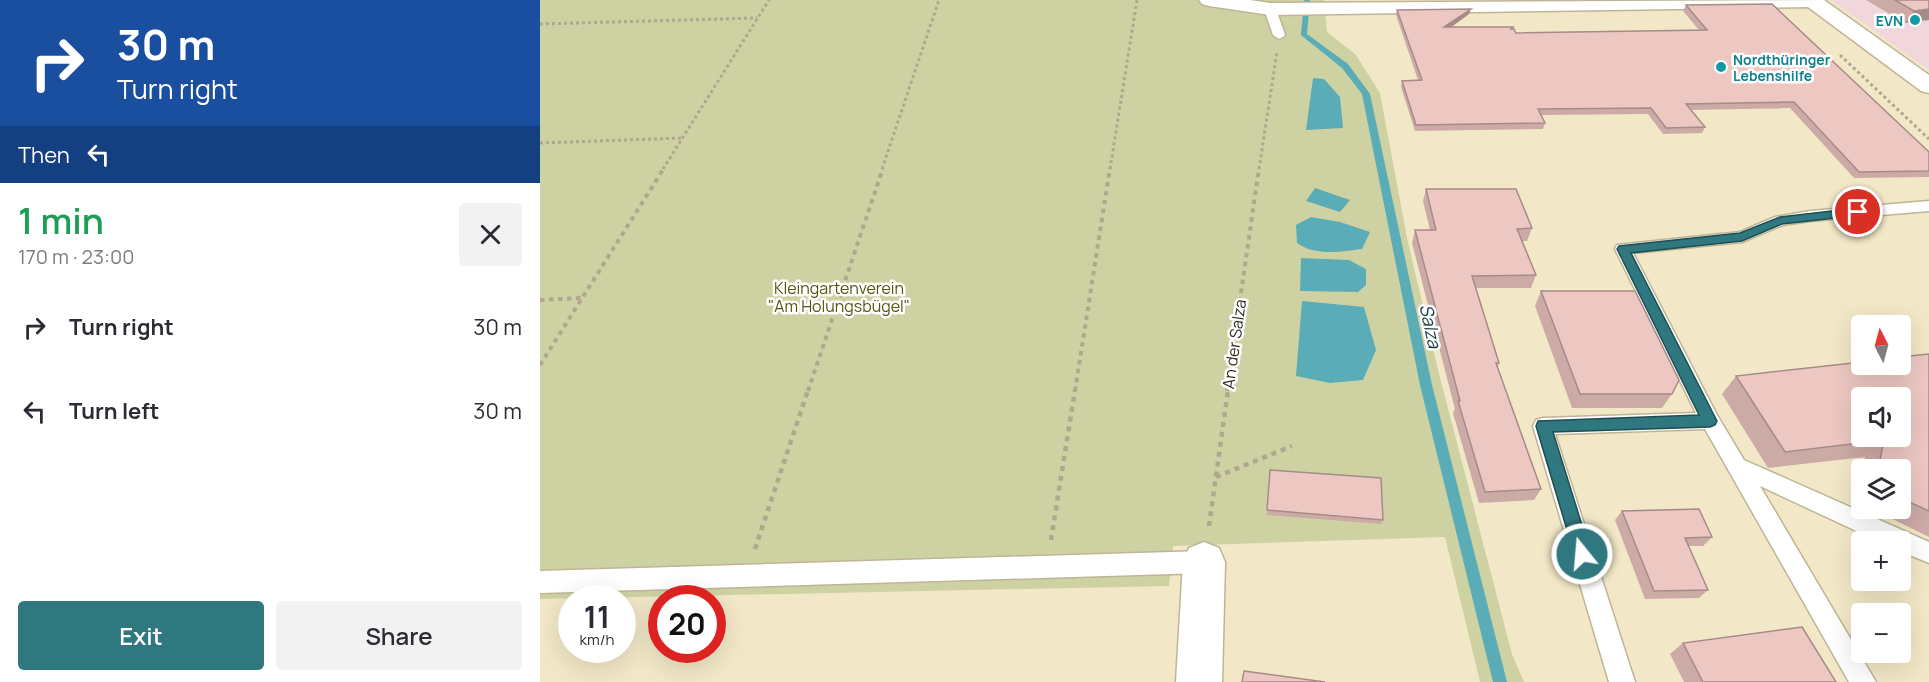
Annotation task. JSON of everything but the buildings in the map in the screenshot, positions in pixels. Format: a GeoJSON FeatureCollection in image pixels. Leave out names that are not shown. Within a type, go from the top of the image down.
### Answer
{"type":"FeatureCollection","features":[{"type":"Feature","properties":{"kind":"street"},"geometry":{"type":"LineString","coordinates":[[1209,0],[1280,9],[1812,1],[1929,86]]}},
{"type":"Feature","properties":{"kind":"street"},"geometry":{"type":"LineString","coordinates":[[1199,682],[1204,562]]}},
{"type":"Feature","properties":{"kind":"lane"},"geometry":{"type":"LineString","coordinates":[[1280,9],[1280,35]]}},
{"type":"Feature","properties":{"kind":"lane"},"geometry":{"type":"LineString","coordinates":[[1863,682],[1710,421],[1623,249],[1742,237],[1780,221],[1810,216],[1929,206]]}},
{"type":"Feature","properties":{"kind":"lane"},"geometry":{"type":"LineString","coordinates":[[1622,682],[1543,426],[1710,421]]}},
{"type":"Feature","properties":{"kind":"lane"},"geometry":{"type":"LineString","coordinates":[[1736,466],[1929,553]]}},
{"type":"Feature","properties":{"kind":"lane"},"geometry":{"type":"LineString","coordinates":[[540,582],[1204,562]]}},
{"type":"Feature","properties":{"kind":"path"},"geometry":{"type":"LineString","coordinates":[[540,365],[769,0]]}},
{"type":"Feature","properties":{"kind":"path"},"geometry":{"type":"LineString","coordinates":[[746,575],[939,0]]}},
{"type":"Feature","properties":{"kind":"path"},"geometry":{"type":"LineString","coordinates":[[1047,567],[1137,0]]}},
{"type":"Feature","properties":{"kind":"path"},"geometry":{"type":"LineString","coordinates":[[540,24],[757,18]]}},
{"type":"Feature","properties":{"kind":"path","name":"An der Salza"},"geometry":{"type":"LineString","coordinates":[[1204,562],[1280,35]]}},
{"type":"Feature","properties":{"kind":"path"},"geometry":{"type":"LineString","coordinates":[[1837,52],[1929,139]]}},
{"type":"Feature","properties":{"kind":"path"},"geometry":{"type":"LineString","coordinates":[[540,143],[683,138]]}},
{"type":"Feature","properties":{"kind":"path"},"geometry":{"type":"LineString","coordinates":[[540,300],[582,298]]}},
{"type":"Feature","properties":{"kind":"path"},"geometry":{"type":"LineString","coordinates":[[1215,478],[1292,446]]}},
{"type":"Feature","properties":{"kind":"shaded area","name":"EVN"},"geometry":{"type":"Polygon","coordinates":[[[1831,0],[1929,0],[1929,70],[1837,4],[1831,0]]]}},
{"type":"Feature","properties":{"kind":"green space","name":"Kleingartenverein \"Am Holungsbügel\""},"geometry":{"type":"Polygon","coordinates":[[[540,0],[1324,0],[1327,32],[1356,55],[1380,93],[1407,238],[1439,374],[1512,654],[1524,682],[1480,682],[1445,537],[1173,546],[1169,586],[726,595],[726,585],[648,585],[648,597],[636,597],[636,585],[558,585],[558,599],[540,599],[540,0]]]}},
{"type":"Feature","properties":{"kind":"water"},"geometry":{"type":"Polygon","coordinates":[[[1313,78],[1324,79],[1340,97],[1343,128],[1306,130],[1313,78]]]}},
{"type":"Feature","properties":{"kind":"water"},"geometry":{"type":"Polygon","coordinates":[[[1315,188],[1350,200],[1340,212],[1306,201],[1315,188]]]}},
{"type":"Feature","properties":{"kind":"water"},"geometry":{"type":"Polygon","coordinates":[[[1311,217],[1340,222],[1370,232],[1362,249],[1328,252],[1311,250],[1297,243],[1296,225],[1311,217]]]}},
{"type":"Feature","properties":{"kind":"water"},"geometry":{"type":"Polygon","coordinates":[[[1301,258],[1349,260],[1366,269],[1366,285],[1358,292],[1300,291],[1301,258]]]}},
{"type":"Feature","properties":{"kind":"water"},"geometry":{"type":"Polygon","coordinates":[[[1302,301],[1364,307],[1376,350],[1363,380],[1330,383],[1296,376],[1302,301]]]}},
{"type":"Feature","properties":{"kind":"waterway","name":"Salza"},"geometry":{"type":"LineString","coordinates":[[1307,0],[1304,35],[1345,66],[1366,94],[1426,385],[1500,682]]}},
{"type":"Feature","properties":{"kind":"place","name":"EVN"},"geometry":{"type":"Point","coordinates":[1915,20]}},
{"type":"Feature","properties":{"kind":"place","name":"Nordthüringer Lebenshilfe"},"geometry":{"type":"Point","coordinates":[1721,67]}},
{"type":"Feature","properties":{"kind":"route"},"geometry":{"type":"LineString","coordinates":[[1582,554],[1543,426],[1710,421],[1623,249],[1711,242],[1742,237],[1764,230],[1780,221],[1858,212]]}}]}
